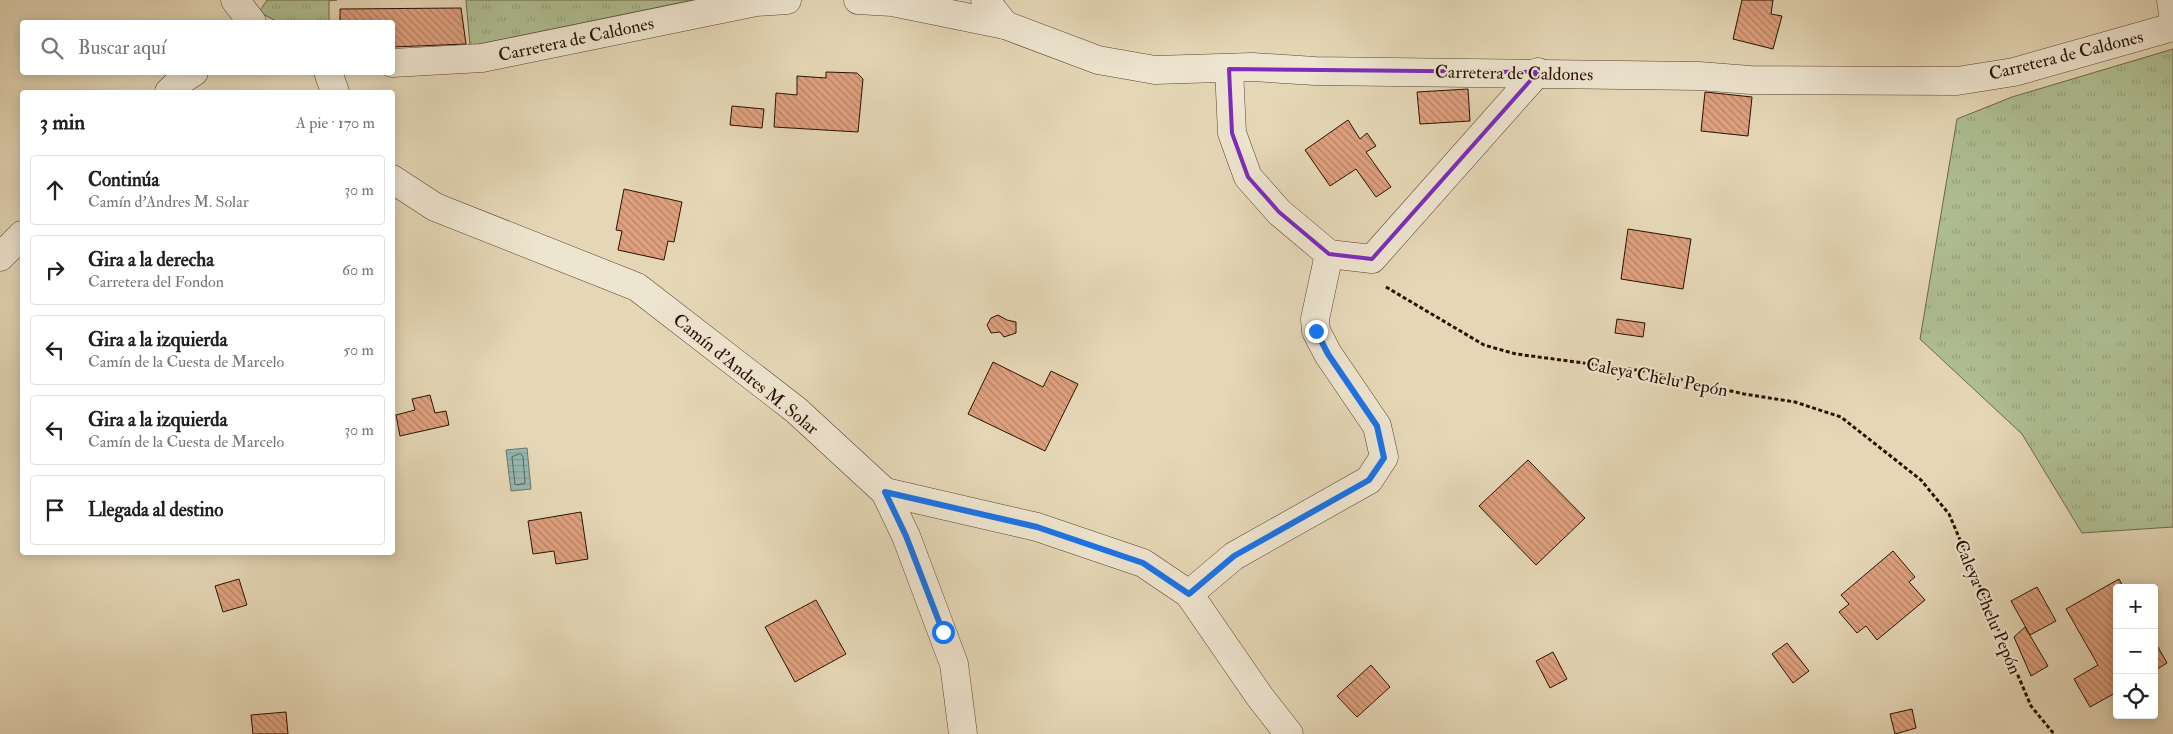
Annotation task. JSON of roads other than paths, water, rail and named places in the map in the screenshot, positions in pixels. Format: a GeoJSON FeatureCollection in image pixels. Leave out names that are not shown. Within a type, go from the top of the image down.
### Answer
{"type":"FeatureCollection","features":[{"type":"Feature","properties":{"kind":"street"},"geometry":{"type":"LineString","coordinates":[[235,0],[250,20]]}},
{"type":"Feature","properties":{"kind":"street","name":"Carretera de Caldones"},"geometry":{"type":"LineString","coordinates":[[395,63],[482,58],[756,2],[787,0]]}},
{"type":"Feature","properties":{"kind":"street","name":"Carretera de Caldones"},"geometry":{"type":"LineString","coordinates":[[858,0],[892,2],[1005,25],[1098,60],[1155,70],[1229,68],[1538,72],[1699,76],[1750,80],[1957,81],[2014,72],[2173,27]]}},
{"type":"Feature","properties":{"kind":"street"},"geometry":{"type":"LineString","coordinates":[[985,0],[1005,25]]}},
{"type":"Feature","properties":{"kind":"street"},"geometry":{"type":"LineString","coordinates":[[2172,0],[2173,14]]}},
{"type":"Feature","properties":{"kind":"street"},"geometry":{"type":"LineString","coordinates":[[1229,68],[1232,133],[1248,177],[1279,212],[1329,254],[1372,259],[1538,72]]}},
{"type":"Feature","properties":{"kind":"street"},"geometry":{"type":"LineString","coordinates":[[171,90],[189,75]]}},
{"type":"Feature","properties":{"kind":"street"},"geometry":{"type":"LineString","coordinates":[[329,75],[334,90]]}},
{"type":"Feature","properties":{"kind":"street","name":"Camín d'Andres M. Solar"},"geometry":{"type":"LineString","coordinates":[[395,181],[435,208],[637,288],[796,410],[885,492],[906,536],[954,664],[963,734]]}},
{"type":"Feature","properties":{"kind":"street"},"geometry":{"type":"LineString","coordinates":[[0,257],[20,237]]}},
{"type":"Feature","properties":{"kind":"street"},"geometry":{"type":"LineString","coordinates":[[1189,594],[1234,556],[1369,480],[1384,458],[1377,426],[1328,354],[1316,331],[1314,319],[1329,254]]}},
{"type":"Feature","properties":{"kind":"street"},"geometry":{"type":"LineString","coordinates":[[885,492],[1037,527],[1143,563],[1189,594],[1260,697],[1289,734]]}},
{"type":"Feature","properties":{"kind":"water"},"geometry":{"type":"Polygon","coordinates":[[[527,448],[531,489],[511,491],[506,450],[527,448]]]}}]}
